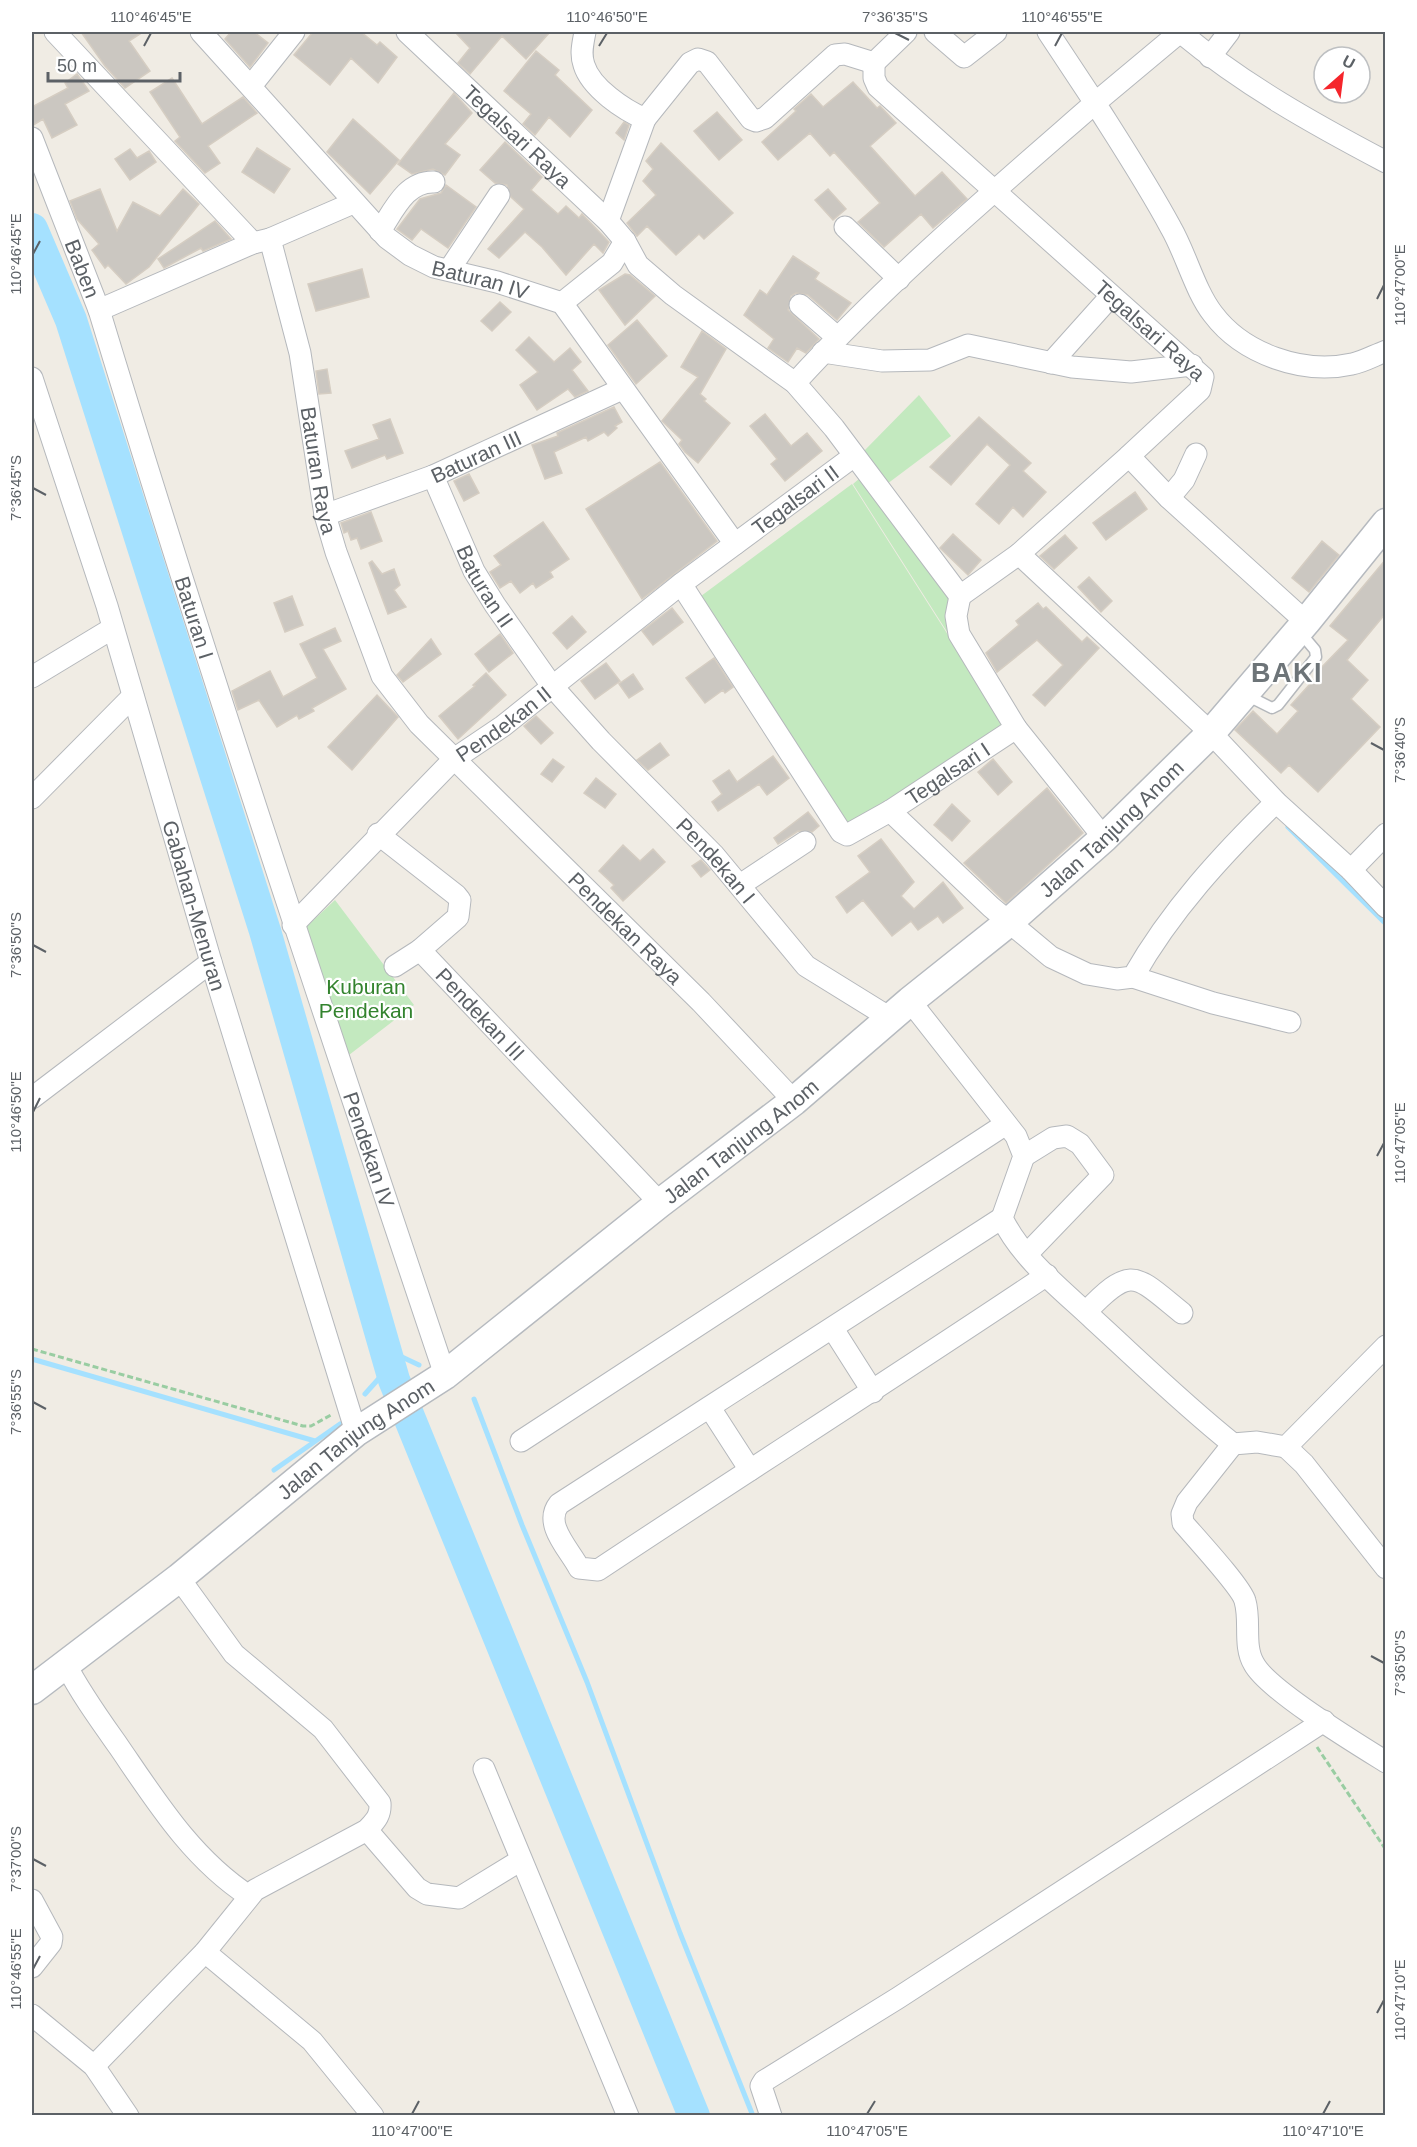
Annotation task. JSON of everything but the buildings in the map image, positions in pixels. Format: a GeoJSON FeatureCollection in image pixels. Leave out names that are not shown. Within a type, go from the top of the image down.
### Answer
{"type":"FeatureCollection","features":[{"type":"Feature","properties":{"kind":"main road","name":"Jalan Tanjung Anom"},"geometry":{"type":"LineString","coordinates":[[32,1690],[179,1578],[367,1426],[437,1379],[660,1203],[795,1101],[900,1010],[1009,922],[1104,838],[1210,733],[1303,626],[1386,524]]}},
{"type":"Feature","properties":{"kind":"street"},"geometry":{"type":"LineString","coordinates":[[55,32],[261,241],[353,203]]}},
{"type":"Feature","properties":{"kind":"street","name":"Baturan IV"},"geometry":{"type":"LineString","coordinates":[[201,32],[353,203],[380,231],[410,255],[449,270],[497,282],[562,303]]}},
{"type":"Feature","properties":{"kind":"street"},"geometry":{"type":"LineString","coordinates":[[251,86],[294,32]]}},
{"type":"Feature","properties":{"kind":"street","name":"Tegalsari Raya"},"geometry":{"type":"LineString","coordinates":[[407,32],[608,221],[625,241],[638,265],[673,295],[795,383],[834,428],[960,596]]}},
{"type":"Feature","properties":{"kind":"street"},"geometry":{"type":"LineString","coordinates":[[585,32],[582,49],[584,66],[593,80],[614,100],[645,119]]}},
{"type":"Feature","properties":{"kind":"street"},"geometry":{"type":"LineString","coordinates":[[608,221],[645,119],[690,63],[698,58],[707,62],[751,119],[756,121],[765,118],[835,56],[845,54],[874,63],[906,32]]}},
{"type":"Feature","properties":{"kind":"street"},"geometry":{"type":"LineString","coordinates":[[935,32],[964,57],[996,32]]}},
{"type":"Feature","properties":{"kind":"street"},"geometry":{"type":"LineString","coordinates":[[1048,32],[1172,229],[1212,313],[1229,330],[1255,349],[1281,360],[1314,367],[1352,364],[1386,351]]}},
{"type":"Feature","properties":{"kind":"street"},"geometry":{"type":"LineString","coordinates":[[795,383],[837,337],[994,190],[1180,32],[1210,57],[1279,105],[1386,162]]}},
{"type":"Feature","properties":{"kind":"street"},"geometry":{"type":"LineString","coordinates":[[1210,57],[1229,32]]}},
{"type":"Feature","properties":{"kind":"street","name":"Tegalsari Raya"},"geometry":{"type":"LineString","coordinates":[[874,63],[874,78],[878,87],[1203,377],[1200,390],[1129,456]]}},
{"type":"Feature","properties":{"kind":"street","name":"Baben"},"geometry":{"type":"LineString","coordinates":[[32,138],[99,310],[261,241]]}},
{"type":"Feature","properties":{"kind":"street"},"geometry":{"type":"LineString","coordinates":[[380,231],[408,190],[422,181],[434,182]]}},
{"type":"Feature","properties":{"kind":"street"},"geometry":{"type":"LineString","coordinates":[[449,270],[499,195]]}},
{"type":"Feature","properties":{"kind":"street"},"geometry":{"type":"LineString","coordinates":[[845,227],[900,279]]}},
{"type":"Feature","properties":{"kind":"street","name":"Baturan Raya"},"geometry":{"type":"LineString","coordinates":[[261,241],[300,354],[325,515],[351,599],[382,676],[419,724],[454,759]]}},
{"type":"Feature","properties":{"kind":"street"},"geometry":{"type":"LineString","coordinates":[[625,241],[612,263],[562,303],[735,544]]}},
{"type":"Feature","properties":{"kind":"street"},"geometry":{"type":"LineString","coordinates":[[612,263],[638,265]]}},
{"type":"Feature","properties":{"kind":"street"},"geometry":{"type":"LineString","coordinates":[[1051,363],[1111,296]]}},
{"type":"Feature","properties":{"kind":"street"},"geometry":{"type":"LineString","coordinates":[[800,305],[837,337]]}},
{"type":"Feature","properties":{"kind":"street","name":"Baturan I"},"geometry":{"type":"LineString","coordinates":[[99,310],[147,471],[293,925]]}},
{"type":"Feature","properties":{"kind":"street"},"geometry":{"type":"LineString","coordinates":[[823,352],[882,361],[930,360],[968,345],[1051,363],[1131,372],[1192,365]]}},
{"type":"Feature","properties":{"kind":"street","name":"Gabahan-Menuran"},"geometry":{"type":"LineString","coordinates":[[32,378],[113,628],[211,962],[348,1404],[367,1426]]}},
{"type":"Feature","properties":{"kind":"street","name":"Baturan III"},"geometry":{"type":"LineString","coordinates":[[325,515],[433,476],[622,389]]}},
{"type":"Feature","properties":{"kind":"street"},"geometry":{"type":"LineString","coordinates":[[1169,498],[1192,467],[1196,454]]}},
{"type":"Feature","properties":{"kind":"street","name":"Tegalsari II"},"geometry":{"type":"LineString","coordinates":[[735,544],[854,456]]}},
{"type":"Feature","properties":{"kind":"street"},"geometry":{"type":"LineString","coordinates":[[1104,838],[1016,728],[959,634],[956,616],[960,596],[1019,554],[1129,456],[1169,498],[1303,626]]}},
{"type":"Feature","properties":{"kind":"street","name":"Baturan II"},"geometry":{"type":"LineString","coordinates":[[433,476],[474,571],[552,686]]}},
{"type":"Feature","properties":{"kind":"street","name":"Pendekan II"},"geometry":{"type":"LineString","coordinates":[[293,925],[378,834],[454,759],[503,726],[681,584],[735,544]]}},
{"type":"Feature","properties":{"kind":"street"},"geometry":{"type":"LineString","coordinates":[[1019,554],[1210,733],[1276,802],[1351,870],[1386,907]]}},
{"type":"Feature","properties":{"kind":"street"},"geometry":{"type":"LineString","coordinates":[[681,584],[841,832],[847,835],[890,811]]}},
{"type":"Feature","properties":{"kind":"street"},"geometry":{"type":"LineString","coordinates":[[32,677],[113,628]]}},
{"type":"Feature","properties":{"kind":"street","name":"Pendekan I"},"geometry":{"type":"LineString","coordinates":[[552,686],[601,741],[714,855],[806,966],[900,1010]]}},
{"type":"Feature","properties":{"kind":"street"},"geometry":{"type":"LineString","coordinates":[[32,798],[133,696]]}},
{"type":"Feature","properties":{"kind":"street","name":"Tegalsari I"},"geometry":{"type":"LineString","coordinates":[[1016,728],[890,811],[1009,922],[1051,957],[1068,967],[1101,977],[1133,977],[1213,1003],[1290,1022]]}},
{"type":"Feature","properties":{"kind":"street","name":"Pendekan Raya"},"geometry":{"type":"LineString","coordinates":[[454,759],[701,1002],[795,1101]]}},
{"type":"Feature","properties":{"kind":"street"},"geometry":{"type":"LineString","coordinates":[[1133,977],[1148,950],[1188,896],[1232,844],[1276,802]]}},
{"type":"Feature","properties":{"kind":"street","name":"Pendekan III"},"geometry":{"type":"LineString","coordinates":[[378,834],[456,895],[459,900],[460,909],[453,923],[420,950],[660,1203]]}},
{"type":"Feature","properties":{"kind":"street"},"geometry":{"type":"LineString","coordinates":[[1351,870],[1386,834]]}},
{"type":"Feature","properties":{"kind":"street"},"geometry":{"type":"LineString","coordinates":[[740,885],[805,842]]}},
{"type":"Feature","properties":{"kind":"street","name":"Pendekan IV"},"geometry":{"type":"LineString","coordinates":[[293,925],[437,1379]]}},
{"type":"Feature","properties":{"kind":"street"},"geometry":{"type":"LineString","coordinates":[[395,966],[420,950]]}},
{"type":"Feature","properties":{"kind":"street"},"geometry":{"type":"LineString","coordinates":[[32,1098],[211,962]]}},
{"type":"Feature","properties":{"kind":"street"},"geometry":{"type":"LineString","coordinates":[[900,1010],[1006,1124],[1016,1136],[1024,1156]]}},
{"type":"Feature","properties":{"kind":"street"},"geometry":{"type":"LineString","coordinates":[[521,1441],[1006,1124]]}},
{"type":"Feature","properties":{"kind":"street"},"geometry":{"type":"LineString","coordinates":[[1027,1254],[1103,1175],[1080,1144],[1067,1136],[1053,1138],[1024,1156],[1002,1218],[559,1504],[553,1512],[552,1523],[579,1568],[598,1570],[873,1392],[1047,1275]]}},
{"type":"Feature","properties":{"kind":"street"},"geometry":{"type":"LineString","coordinates":[[1002,1218],[1008,1231],[1047,1275],[1170,1391],[1233,1444],[1257,1442],[1286,1447],[1304,1464],[1386,1568]]}},
{"type":"Feature","properties":{"kind":"street"},"geometry":{"type":"LineString","coordinates":[[1086,1312],[1117,1282],[1137,1280],[1144,1282],[1182,1313]]}},
{"type":"Feature","properties":{"kind":"street"},"geometry":{"type":"LineString","coordinates":[[833,1329],[873,1392]]}},
{"type":"Feature","properties":{"kind":"street"},"geometry":{"type":"LineString","coordinates":[[1286,1447],[1382,1357]]}},
{"type":"Feature","properties":{"kind":"street"},"geometry":{"type":"LineString","coordinates":[[710,1408],[750,1470]]}},
{"type":"Feature","properties":{"kind":"street"},"geometry":{"type":"LineString","coordinates":[[1233,1444],[1187,1502],[1182,1514],[1183,1523],[1245,1599],[1249,1647],[1254,1664],[1316,1727],[1386,1762]]}},
{"type":"Feature","properties":{"kind":"street"},"geometry":{"type":"LineString","coordinates":[[94,2066],[205,1952],[255,1890],[367,1830],[377,1820],[380,1803],[323,1728],[234,1654],[179,1578]]}},
{"type":"Feature","properties":{"kind":"street"},"geometry":{"type":"LineString","coordinates":[[66,1665],[89,1704],[196,1853],[213,1870],[249,1896]]}},
{"type":"Feature","properties":{"kind":"street"},"geometry":{"type":"LineString","coordinates":[[771,2115],[762,2094],[761,2086],[764,2081],[859,2023],[1316,1727]]}},
{"type":"Feature","properties":{"kind":"street"},"geometry":{"type":"LineString","coordinates":[[484,1769],[628,2115]]}},
{"type":"Feature","properties":{"kind":"street"},"geometry":{"type":"LineString","coordinates":[[367,1830],[417,1888],[427,1894],[459,1898],[521,1860]]}},
{"type":"Feature","properties":{"kind":"street"},"geometry":{"type":"LineString","coordinates":[[32,1900],[52,1937],[51,1943],[32,1967]]}},
{"type":"Feature","properties":{"kind":"street"},"geometry":{"type":"LineString","coordinates":[[205,1952],[312,2042],[373,2115]]}},
{"type":"Feature","properties":{"kind":"street"},"geometry":{"type":"LineString","coordinates":[[32,2015],[94,2066],[128,2115]]}},
{"type":"Feature","properties":{"kind":"path"},"geometry":{"type":"LineString","coordinates":[[32,1349],[303,1426],[311,1426],[348,1404]]}},
{"type":"Feature","properties":{"kind":"path"},"geometry":{"type":"LineString","coordinates":[[1316,1727],[1386,1850]]}},
{"type":"Feature","properties":{"kind":"green space"},"geometry":{"type":"Polygon","coordinates":[[[919,395],[951,436],[887,484],[864,451],[919,395]]]}},
{"type":"Feature","properties":{"kind":"green space"},"geometry":{"type":"Polygon","coordinates":[[[860,478],[950,600],[951,638],[853,484],[860,478]]]}},
{"type":"Feature","properties":{"kind":"green space"},"geometry":{"type":"Polygon","coordinates":[[[852,484],[1011,734],[855,839],[693,602],[852,484]]]}},
{"type":"Feature","properties":{"kind":"green space","name":"Kuburan Pendekan"},"geometry":{"type":"Polygon","coordinates":[[[335,900],[414,1005],[349,1055],[305,928],[335,900]]]}},
{"type":"Feature","properties":{"kind":"waterway"},"geometry":{"type":"LineString","coordinates":[[32,229],[71,320],[265,931],[394,1380],[694,2116]]}},
{"type":"Feature","properties":{"kind":"waterway"},"geometry":{"type":"LineString","coordinates":[[1288,827],[1386,924]]}},
{"type":"Feature","properties":{"kind":"waterway"},"geometry":{"type":"LineString","coordinates":[[385,1349],[419,1365]]}},
{"type":"Feature","properties":{"kind":"waterway"},"geometry":{"type":"LineString","coordinates":[[32,1359],[315,1441]]}},
{"type":"Feature","properties":{"kind":"waterway"},"geometry":{"type":"LineString","coordinates":[[365,1394],[390,1366]]}},
{"type":"Feature","properties":{"kind":"waterway"},"geometry":{"type":"LineString","coordinates":[[474,1399],[522,1525],[587,1682],[680,1933],[753,2116]]}},
{"type":"Feature","properties":{"kind":"waterway"},"geometry":{"type":"LineString","coordinates":[[274,1470],[340,1424]]}},
{"type":"Feature","properties":{"kind":"district","name":"BAKI"},"geometry":{"type":"Point","coordinates":[1287,673]}}]}
